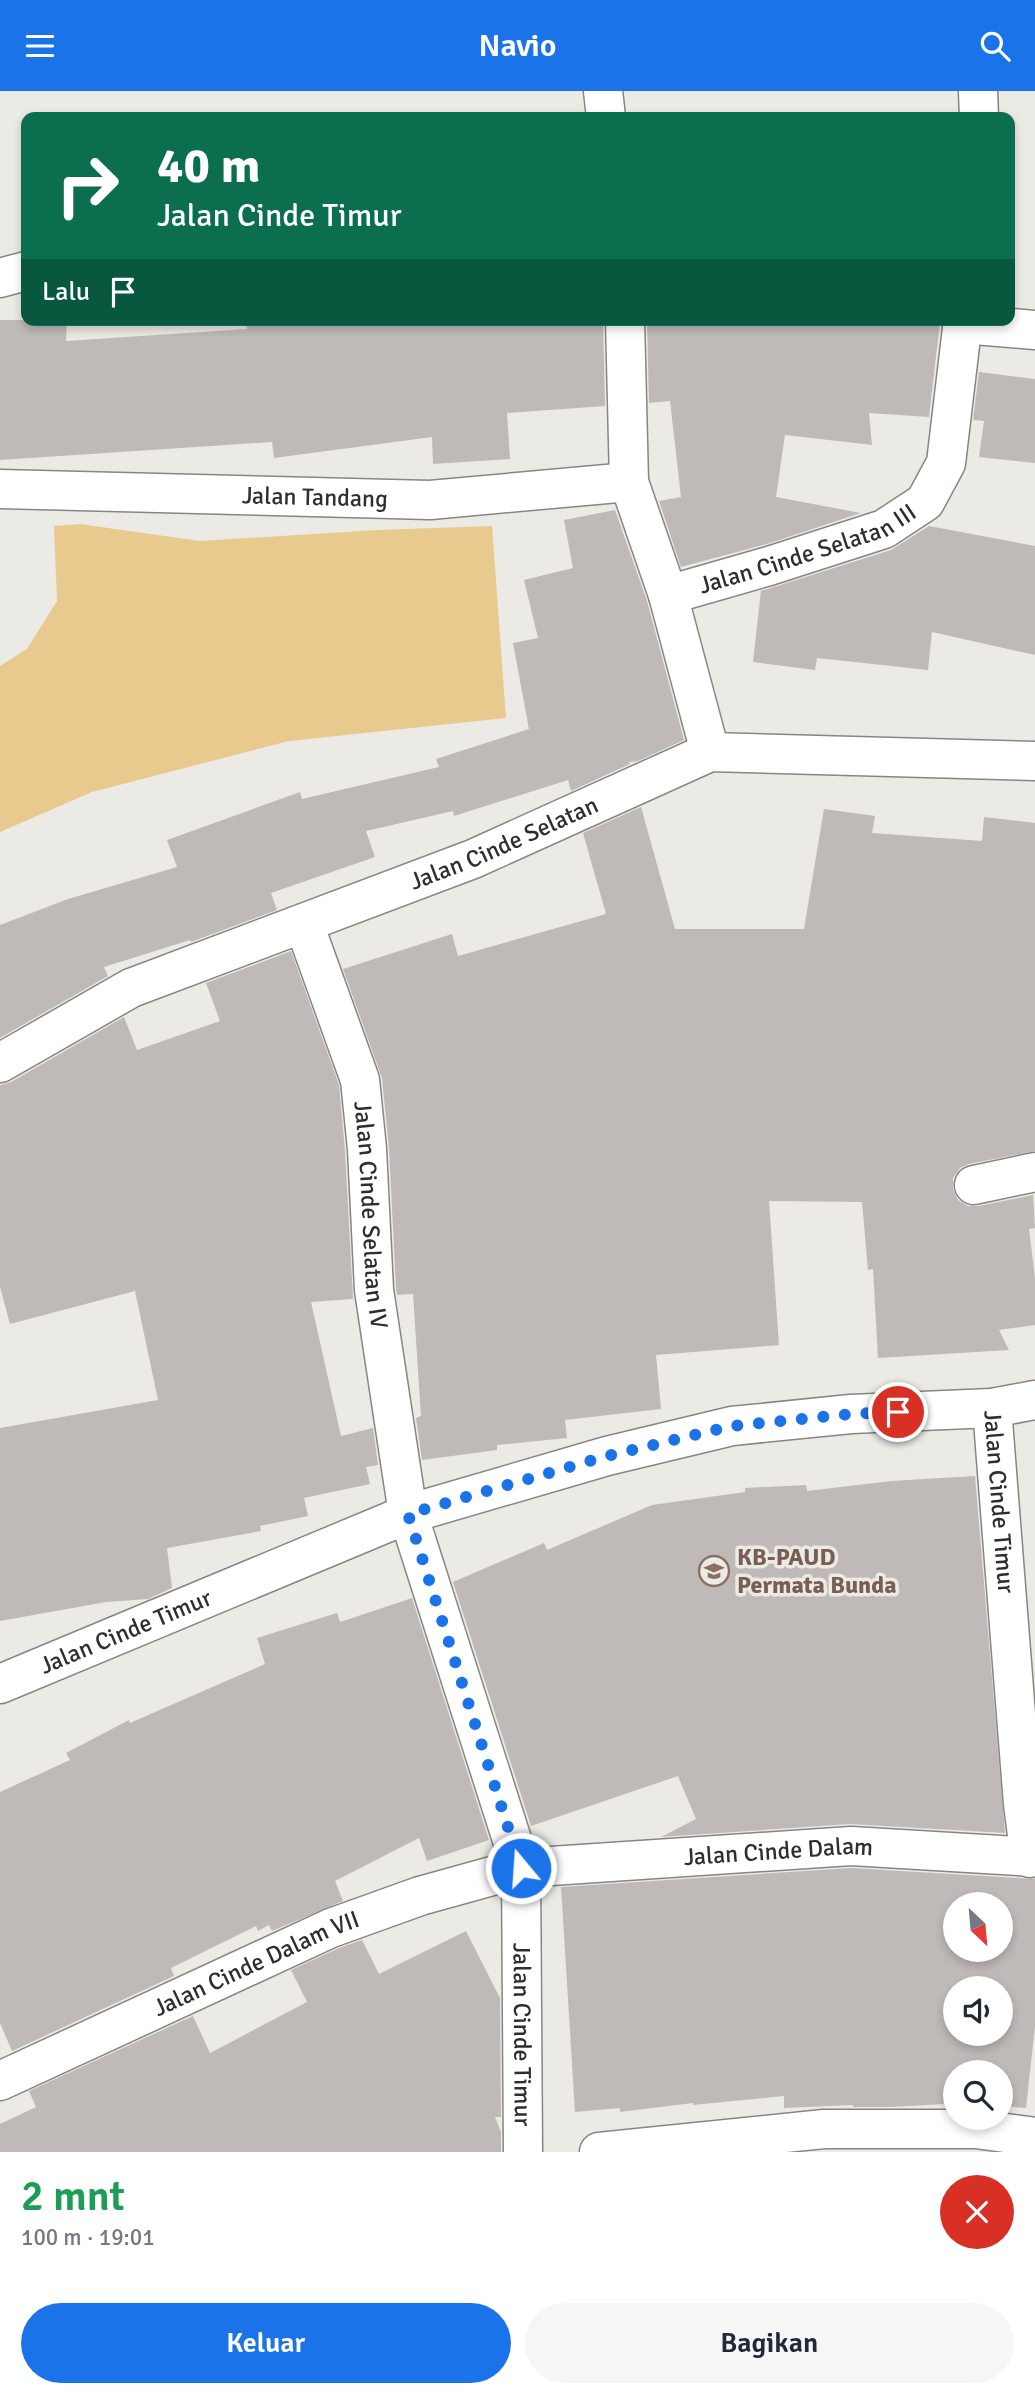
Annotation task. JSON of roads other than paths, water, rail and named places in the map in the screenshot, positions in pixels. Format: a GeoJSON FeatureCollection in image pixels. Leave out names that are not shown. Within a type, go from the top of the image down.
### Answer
{"type":"FeatureCollection","features":[{"type":"Feature","properties":{"kind":"street"},"geometry":{"type":"LineString","coordinates":[[603,91],[606,112]]}},
{"type":"Feature","properties":{"kind":"street"},"geometry":{"type":"LineString","coordinates":[[978,91],[979,112]]}},
{"type":"Feature","properties":{"kind":"street"},"geometry":{"type":"LineString","coordinates":[[0,278],[21,272]]}},
{"type":"Feature","properties":{"kind":"street","name":"Jalan Cinde Selatan III"},"geometry":{"type":"LineString","coordinates":[[625,326],[629,482],[668,595],[710,752]]}},
{"type":"Feature","properties":{"kind":"street","name":"Jalan Cinde Selatan III"},"geometry":{"type":"LineString","coordinates":[[668,595],[884,529],[925,502],[946,463],[963,326]]}},
{"type":"Feature","properties":{"kind":"street"},"geometry":{"type":"LineString","coordinates":[[999,326],[1035,330]]}},
{"type":"Feature","properties":{"kind":"street","name":"Jalan Tandang"},"geometry":{"type":"LineString","coordinates":[[0,489],[430,500],[629,482]]}},
{"type":"Feature","properties":{"kind":"street","name":"Jalan Cinde Selatan"},"geometry":{"type":"LineString","coordinates":[[0,1063],[131,988],[473,859],[710,752],[1035,761]]}},
{"type":"Feature","properties":{"kind":"street","name":"Jalan Cinde Selatan IV"},"geometry":{"type":"LineString","coordinates":[[304,924],[360,1080],[367,1149],[373,1290],[408,1514]]}},
{"type":"Feature","properties":{"kind":"street"},"geometry":{"type":"LineString","coordinates":[[974,1185],[1035,1172]]}},
{"type":"Feature","properties":{"kind":"street"},"geometry":{"type":"LineString","coordinates":[[992,1408],[1035,1400]]}},
{"type":"Feature","properties":{"kind":"street","name":"Jalan Cinde Timur"},"geometry":{"type":"LineString","coordinates":[[0,1684],[408,1514],[607,1456],[732,1426],[851,1414],[992,1408],[1023,1804],[1032,1858]]}},
{"type":"Feature","properties":{"kind":"street","name":"Jalan Cinde Timur"},"geometry":{"type":"LineString","coordinates":[[408,1514],[521,1868],[523,2152]]}},
{"type":"Feature","properties":{"kind":"street","name":"Jalan Cinde Dalam"},"geometry":{"type":"LineString","coordinates":[[521,1868],[851,1846],[1032,1858]]}},
{"type":"Feature","properties":{"kind":"street","name":"Jalan Cinde Dalam VII"},"geometry":{"type":"LineString","coordinates":[[0,2081],[331,1928],[420,1896],[521,1868]]}},
{"type":"Feature","properties":{"kind":"street"},"geometry":{"type":"LineString","coordinates":[[599,2152],[824,2129],[976,2129],[1035,2137]]}},
{"type":"Feature","properties":{"kind":"place","name":"KB-PAUD Permata Bunda"},"geometry":{"type":"Point","coordinates":[714,1571]}}]}
